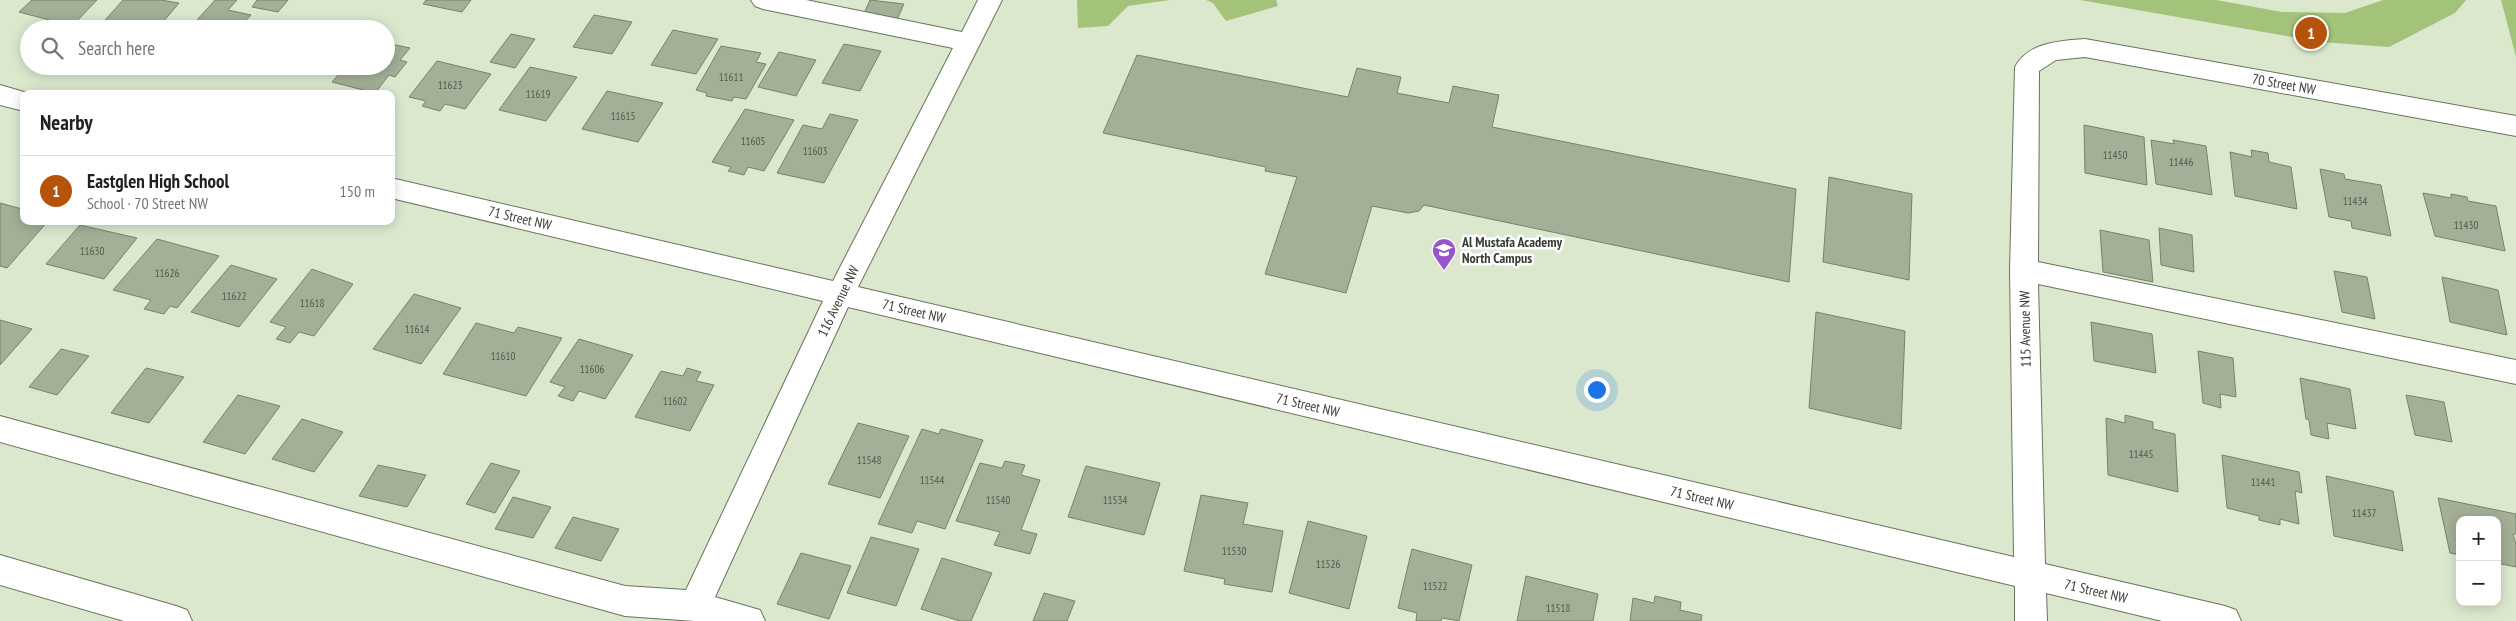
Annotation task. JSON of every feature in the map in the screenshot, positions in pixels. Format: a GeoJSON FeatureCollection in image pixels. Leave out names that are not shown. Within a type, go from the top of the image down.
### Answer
{"type":"FeatureCollection","features":[{"type":"Feature","properties":{"kind":"street"},"geometry":{"type":"LineString","coordinates":[[763,0],[969,42]]}},
{"type":"Feature","properties":{"kind":"street","name":"116 Avenue NW"},"geometry":{"type":"LineString","coordinates":[[695,606],[840,294],[990,0]]}},
{"type":"Feature","properties":{"kind":"street","name":"70 Street NW"},"geometry":{"type":"LineString","coordinates":[[2051,51],[2085,48],[2516,126]]}},
{"type":"Feature","properties":{"kind":"street","name":"115 Avenue NW"},"geometry":{"type":"LineString","coordinates":[[2031,621],[2024,270],[2027,67],[2051,51]]}},
{"type":"Feature","properties":{"kind":"street"},"geometry":{"type":"LineString","coordinates":[[0,95],[20,100]]}},
{"type":"Feature","properties":{"kind":"street","name":"71 Street NW"},"geometry":{"type":"LineString","coordinates":[[395,189],[2224,621]]}},
{"type":"Feature","properties":{"kind":"street"},"geometry":{"type":"LineString","coordinates":[[2024,270],[2516,372]]}},
{"type":"Feature","properties":{"kind":"street"},"geometry":{"type":"LineString","coordinates":[[0,429],[625,601],[695,606],[749,621]]}},
{"type":"Feature","properties":{"kind":"street"},"geometry":{"type":"LineString","coordinates":[[0,570],[176,621]]}},
{"type":"Feature","properties":{"kind":"green space"},"geometry":{"type":"Polygon","coordinates":[[[1077,0],[1170,0],[1128,6],[1108,26],[1078,28],[1077,0]]]}},
{"type":"Feature","properties":{"kind":"green space"},"geometry":{"type":"Polygon","coordinates":[[[1206,0],[1276,0],[1278,6],[1226,21],[1213,3],[1206,0]]]}},
{"type":"Feature","properties":{"kind":"green space"},"geometry":{"type":"Polygon","coordinates":[[[2080,0],[2216,0],[2282,12],[2345,13],[2383,0],[2466,0],[2455,13],[2389,47],[2321,42],[2080,0]]]}},
{"type":"Feature","properties":{"kind":"green space"},"geometry":{"type":"Polygon","coordinates":[[[2501,0],[2516,0],[2516,57],[2501,0]]]}},
{"type":"Feature","properties":{"kind":"building"},"geometry":{"type":"Polygon","coordinates":[[[32,0],[97,0],[78,20],[49,20],[19,12],[32,0]]]}},
{"type":"Feature","properties":{"kind":"building"},"geometry":{"type":"Polygon","coordinates":[[[123,0],[161,0],[179,3],[165,20],[105,20],[123,0]]]}},
{"type":"Feature","properties":{"kind":"building"},"geometry":{"type":"Polygon","coordinates":[[[215,0],[237,0],[228,10],[251,15],[246,20],[197,20],[215,0]]]}},
{"type":"Feature","properties":{"kind":"building"},"geometry":{"type":"Polygon","coordinates":[[[257,0],[288,0],[278,12],[252,7],[257,0]]]}},
{"type":"Feature","properties":{"kind":"building"},"geometry":{"type":"Polygon","coordinates":[[[426,0],[471,0],[462,12],[423,4],[426,0]]]}},
{"type":"Feature","properties":{"kind":"building"},"geometry":{"type":"Polygon","coordinates":[[[870,0],[904,4],[895,24],[862,18],[870,0]]]}},
{"type":"Feature","properties":{"kind":"building"},"geometry":{"type":"Polygon","coordinates":[[[594,15],[632,22],[612,54],[573,47],[594,15]]]}},
{"type":"Feature","properties":{"kind":"building"},"geometry":{"type":"Polygon","coordinates":[[[673,30],[718,39],[696,74],[651,65],[673,30]]]}},
{"type":"Feature","properties":{"kind":"building"},"geometry":{"type":"Polygon","coordinates":[[[511,34],[535,39],[515,68],[490,62],[511,34]]]}},
{"type":"Feature","properties":{"kind":"building"},"geometry":{"type":"Polygon","coordinates":[[[844,44],[881,51],[860,91],[822,83],[844,44]]]}},
{"type":"Feature","properties":{"kind":"building"},"geometry":{"type":"Polygon","coordinates":[[[395,45],[410,48],[400,60],[407,62],[395,77],[389,75],[395,75],[395,45]]]}},
{"type":"Feature","properties":{"kind":"building"},"geometry":{"type":"Polygon","coordinates":[[[721,46],[761,53],[756,62],[766,64],[746,99],[734,97],[732,101],[706,96],[707,93],[696,90],[721,46]]]}},
{"type":"Feature","properties":{"kind":"building"},"geometry":{"type":"Polygon","coordinates":[[[779,52],[816,60],[796,96],[758,87],[779,52]]]}},
{"type":"Feature","properties":{"kind":"building"},"geometry":{"type":"Polygon","coordinates":[[[1137,55],[1348,97],[1357,68],[1401,77],[1397,93],[1449,103],[1453,86],[1499,95],[1492,127],[1796,189],[1789,282],[1424,205],[1419,211],[1408,213],[1372,206],[1346,293],[1265,274],[1297,177],[1265,171],[1266,167],[1103,133],[1137,55]]]}},
{"type":"Feature","properties":{"kind":"building"},"geometry":{"type":"Polygon","coordinates":[[[437,61],[491,74],[465,109],[445,104],[440,111],[422,106],[426,101],[409,97],[437,61]]]}},
{"type":"Feature","properties":{"kind":"building"},"geometry":{"type":"Polygon","coordinates":[[[530,67],[577,77],[546,121],[499,110],[530,67]]]}},
{"type":"Feature","properties":{"kind":"building"},"geometry":{"type":"Polygon","coordinates":[[[338,75],[389,75],[377,90],[363,90],[332,82],[338,75]]]}},
{"type":"Feature","properties":{"kind":"building"},"geometry":{"type":"Polygon","coordinates":[[[607,91],[663,103],[638,142],[582,129],[607,91]]]}},
{"type":"Feature","properties":{"kind":"building"},"geometry":{"type":"Polygon","coordinates":[[[745,109],[794,120],[764,171],[748,167],[744,175],[728,171],[731,167],[712,162],[745,109]]]}},
{"type":"Feature","properties":{"kind":"building"},"geometry":{"type":"Polygon","coordinates":[[[830,114],[858,120],[824,183],[777,173],[803,125],[822,129],[830,114]]]}},
{"type":"Feature","properties":{"kind":"building"},"geometry":{"type":"Polygon","coordinates":[[[2084,125],[2144,137],[2147,185],[2085,173],[2084,125]]]}},
{"type":"Feature","properties":{"kind":"building"},"geometry":{"type":"Polygon","coordinates":[[[2151,140],[2174,144],[2173,140],[2206,146],[2212,195],[2156,184],[2151,140]]]}},
{"type":"Feature","properties":{"kind":"building"},"geometry":{"type":"Polygon","coordinates":[[[2251,150],[2268,153],[2269,162],[2291,167],[2297,209],[2235,196],[2230,152],[2252,157],[2251,150]]]}},
{"type":"Feature","properties":{"kind":"building"},"geometry":{"type":"Polygon","coordinates":[[[2320,169],[2344,174],[2345,179],[2381,185],[2391,236],[2352,228],[2351,221],[2329,217],[2320,169]]]}},
{"type":"Feature","properties":{"kind":"building"},"geometry":{"type":"Polygon","coordinates":[[[1829,177],[1912,194],[1909,280],[1823,262],[1829,177]]]}},
{"type":"Feature","properties":{"kind":"building"},"geometry":{"type":"Polygon","coordinates":[[[2423,193],[2451,198],[2451,194],[2467,197],[2468,201],[2496,206],[2505,251],[2435,236],[2423,193]]]}},
{"type":"Feature","properties":{"kind":"building"},"geometry":{"type":"Polygon","coordinates":[[[0,203],[20,208],[20,225],[45,225],[7,268],[0,266],[0,203]]]}},
{"type":"Feature","properties":{"kind":"building"},"geometry":{"type":"Polygon","coordinates":[[[80,225],[137,238],[104,279],[46,264],[80,225]]]}},
{"type":"Feature","properties":{"kind":"building"},"geometry":{"type":"Polygon","coordinates":[[[2159,228],[2192,235],[2194,272],[2161,265],[2159,228]]]}},
{"type":"Feature","properties":{"kind":"building"},"geometry":{"type":"Polygon","coordinates":[[[2100,230],[2149,240],[2153,282],[2103,272],[2100,230]]]}},
{"type":"Feature","properties":{"kind":"building"},"geometry":{"type":"Polygon","coordinates":[[[157,239],[219,256],[177,308],[170,306],[164,314],[144,309],[151,300],[113,290],[157,239]]]}},
{"type":"Feature","properties":{"kind":"building"},"geometry":{"type":"Polygon","coordinates":[[[231,265],[277,279],[239,327],[191,312],[231,265]]]}},
{"type":"Feature","properties":{"kind":"building"},"geometry":{"type":"Polygon","coordinates":[[[312,269],[353,284],[314,336],[299,332],[290,343],[276,339],[286,327],[270,322],[312,269]]]}},
{"type":"Feature","properties":{"kind":"building"},"geometry":{"type":"Polygon","coordinates":[[[2334,271],[2367,277],[2375,319],[2342,312],[2334,271]]]}},
{"type":"Feature","properties":{"kind":"building"},"geometry":{"type":"Polygon","coordinates":[[[2442,277],[2498,290],[2507,335],[2450,322],[2442,277]]]}},
{"type":"Feature","properties":{"kind":"building"},"geometry":{"type":"Polygon","coordinates":[[[414,294],[461,308],[421,364],[373,349],[414,294]]]}},
{"type":"Feature","properties":{"kind":"building"},"geometry":{"type":"Polygon","coordinates":[[[1816,312],[1905,331],[1901,429],[1809,408],[1816,312]]]}},
{"type":"Feature","properties":{"kind":"building"},"geometry":{"type":"Polygon","coordinates":[[[0,320],[32,329],[0,365],[0,320]]]}},
{"type":"Feature","properties":{"kind":"building"},"geometry":{"type":"Polygon","coordinates":[[[2091,322],[2152,334],[2156,373],[2094,361],[2091,322]]]}},
{"type":"Feature","properties":{"kind":"building"},"geometry":{"type":"Polygon","coordinates":[[[476,323],[514,333],[518,327],[562,338],[526,396],[443,374],[476,323]]]}},
{"type":"Feature","properties":{"kind":"building"},"geometry":{"type":"Polygon","coordinates":[[[579,339],[633,355],[605,399],[579,391],[573,401],[558,396],[565,387],[550,382],[579,339]]]}},
{"type":"Feature","properties":{"kind":"building"},"geometry":{"type":"Polygon","coordinates":[[[61,349],[89,356],[57,395],[29,387],[61,349]]]}},
{"type":"Feature","properties":{"kind":"building"},"geometry":{"type":"Polygon","coordinates":[[[2198,351],[2233,358],[2236,397],[2220,394],[2221,408],[2203,403],[2198,351]]]}},
{"type":"Feature","properties":{"kind":"building"},"geometry":{"type":"Polygon","coordinates":[[[146,368],[184,377],[149,423],[111,413],[146,368]]]}},
{"type":"Feature","properties":{"kind":"building"},"geometry":{"type":"Polygon","coordinates":[[[687,368],[701,372],[696,381],[714,385],[690,431],[635,417],[661,371],[683,376],[687,368]]]}},
{"type":"Feature","properties":{"kind":"building"},"geometry":{"type":"Polygon","coordinates":[[[2300,378],[2350,389],[2356,429],[2327,423],[2329,439],[2311,435],[2309,420],[2306,419],[2300,378]]]}},
{"type":"Feature","properties":{"kind":"building"},"geometry":{"type":"Polygon","coordinates":[[[238,395],[280,406],[245,454],[203,442],[238,395]]]}},
{"type":"Feature","properties":{"kind":"building"},"geometry":{"type":"Polygon","coordinates":[[[2406,395],[2444,402],[2452,442],[2415,435],[2406,395]]]}},
{"type":"Feature","properties":{"kind":"building"},"geometry":{"type":"Polygon","coordinates":[[[2125,415],[2153,422],[2153,429],[2175,434],[2178,492],[2108,475],[2106,418],[2125,423],[2125,415]]]}},
{"type":"Feature","properties":{"kind":"building"},"geometry":{"type":"Polygon","coordinates":[[[302,419],[343,432],[314,472],[272,459],[302,419]]]}},
{"type":"Feature","properties":{"kind":"building"},"geometry":{"type":"Polygon","coordinates":[[[858,423],[909,436],[880,498],[828,484],[858,423]]]}},
{"type":"Feature","properties":{"kind":"building"},"geometry":{"type":"Polygon","coordinates":[[[922,429],[939,434],[941,429],[983,440],[945,529],[917,521],[912,533],[878,524],[922,429]]]}},
{"type":"Feature","properties":{"kind":"building"},"geometry":{"type":"Polygon","coordinates":[[[2222,455],[2299,472],[2302,493],[2295,491],[2299,524],[2280,519],[2280,525],[2259,520],[2259,516],[2227,508],[2222,455]]]}},
{"type":"Feature","properties":{"kind":"building"},"geometry":{"type":"Polygon","coordinates":[[[1005,461],[1025,465],[1021,475],[1040,480],[1021,530],[1037,534],[1030,554],[994,545],[1000,532],[956,521],[980,463],[1002,468],[1005,461]]]}},
{"type":"Feature","properties":{"kind":"building"},"geometry":{"type":"Polygon","coordinates":[[[491,463],[520,471],[495,513],[466,504],[491,463]]]}},
{"type":"Feature","properties":{"kind":"building"},"geometry":{"type":"Polygon","coordinates":[[[378,465],[426,475],[407,507],[359,496],[378,465]]]}},
{"type":"Feature","properties":{"kind":"building"},"geometry":{"type":"Polygon","coordinates":[[[1086,466],[1160,483],[1144,535],[1068,517],[1086,466]]]}},
{"type":"Feature","properties":{"kind":"building"},"geometry":{"type":"Polygon","coordinates":[[[2326,476],[2393,491],[2403,551],[2334,536],[2326,476]]]}},
{"type":"Feature","properties":{"kind":"building"},"geometry":{"type":"Polygon","coordinates":[[[1201,495],[1248,503],[1243,524],[1283,531],[1272,592],[1224,584],[1225,579],[1184,571],[1201,495]]]}},
{"type":"Feature","properties":{"kind":"building"},"geometry":{"type":"Polygon","coordinates":[[[513,497],[551,507],[533,538],[495,529],[513,497]]]}},
{"type":"Feature","properties":{"kind":"building"},"geometry":{"type":"Polygon","coordinates":[[[2438,498],[2516,514],[2516,534],[2513,534],[2516,544],[2516,567],[2501,564],[2501,516],[2456,516],[2456,554],[2450,553],[2438,498]]]}},
{"type":"Feature","properties":{"kind":"building"},"geometry":{"type":"Polygon","coordinates":[[[573,517],[619,529],[601,561],[555,548],[573,517]]]}},
{"type":"Feature","properties":{"kind":"building"},"geometry":{"type":"Polygon","coordinates":[[[1308,521],[1367,536],[1349,609],[1289,593],[1308,521]]]}},
{"type":"Feature","properties":{"kind":"building"},"geometry":{"type":"Polygon","coordinates":[[[871,537],[919,549],[896,606],[847,593],[871,537]]]}},
{"type":"Feature","properties":{"kind":"building"},"geometry":{"type":"Polygon","coordinates":[[[1412,549],[1472,565],[1459,621],[1442,618],[1441,621],[1416,621],[1417,613],[1398,608],[1412,549]]]}},
{"type":"Feature","properties":{"kind":"building"},"geometry":{"type":"Polygon","coordinates":[[[801,553],[851,566],[829,619],[777,604],[801,553]]]}},
{"type":"Feature","properties":{"kind":"building"},"geometry":{"type":"Polygon","coordinates":[[[942,558],[992,573],[971,621],[960,621],[921,609],[942,558]]]}},
{"type":"Feature","properties":{"kind":"building"},"geometry":{"type":"Polygon","coordinates":[[[1526,576],[1598,594],[1593,621],[1517,621],[1526,576]]]}},
{"type":"Feature","properties":{"kind":"building"},"geometry":{"type":"Polygon","coordinates":[[[1044,593],[1075,601],[1067,621],[1033,621],[1044,593]]]}},
{"type":"Feature","properties":{"kind":"building"},"geometry":{"type":"Polygon","coordinates":[[[1655,596],[1681,602],[1680,610],[1702,615],[1701,621],[1630,621],[1633,598],[1654,603],[1655,596]]]}},
{"type":"Feature","properties":{"kind":"place","name":"Eastglen High School"},"geometry":{"type":"Point","coordinates":[2311,33]}},
{"type":"Feature","properties":{"kind":"place","name":"Al Mustafa Academy North Campus"},"geometry":{"type":"Point","coordinates":[1444,271]}}]}
